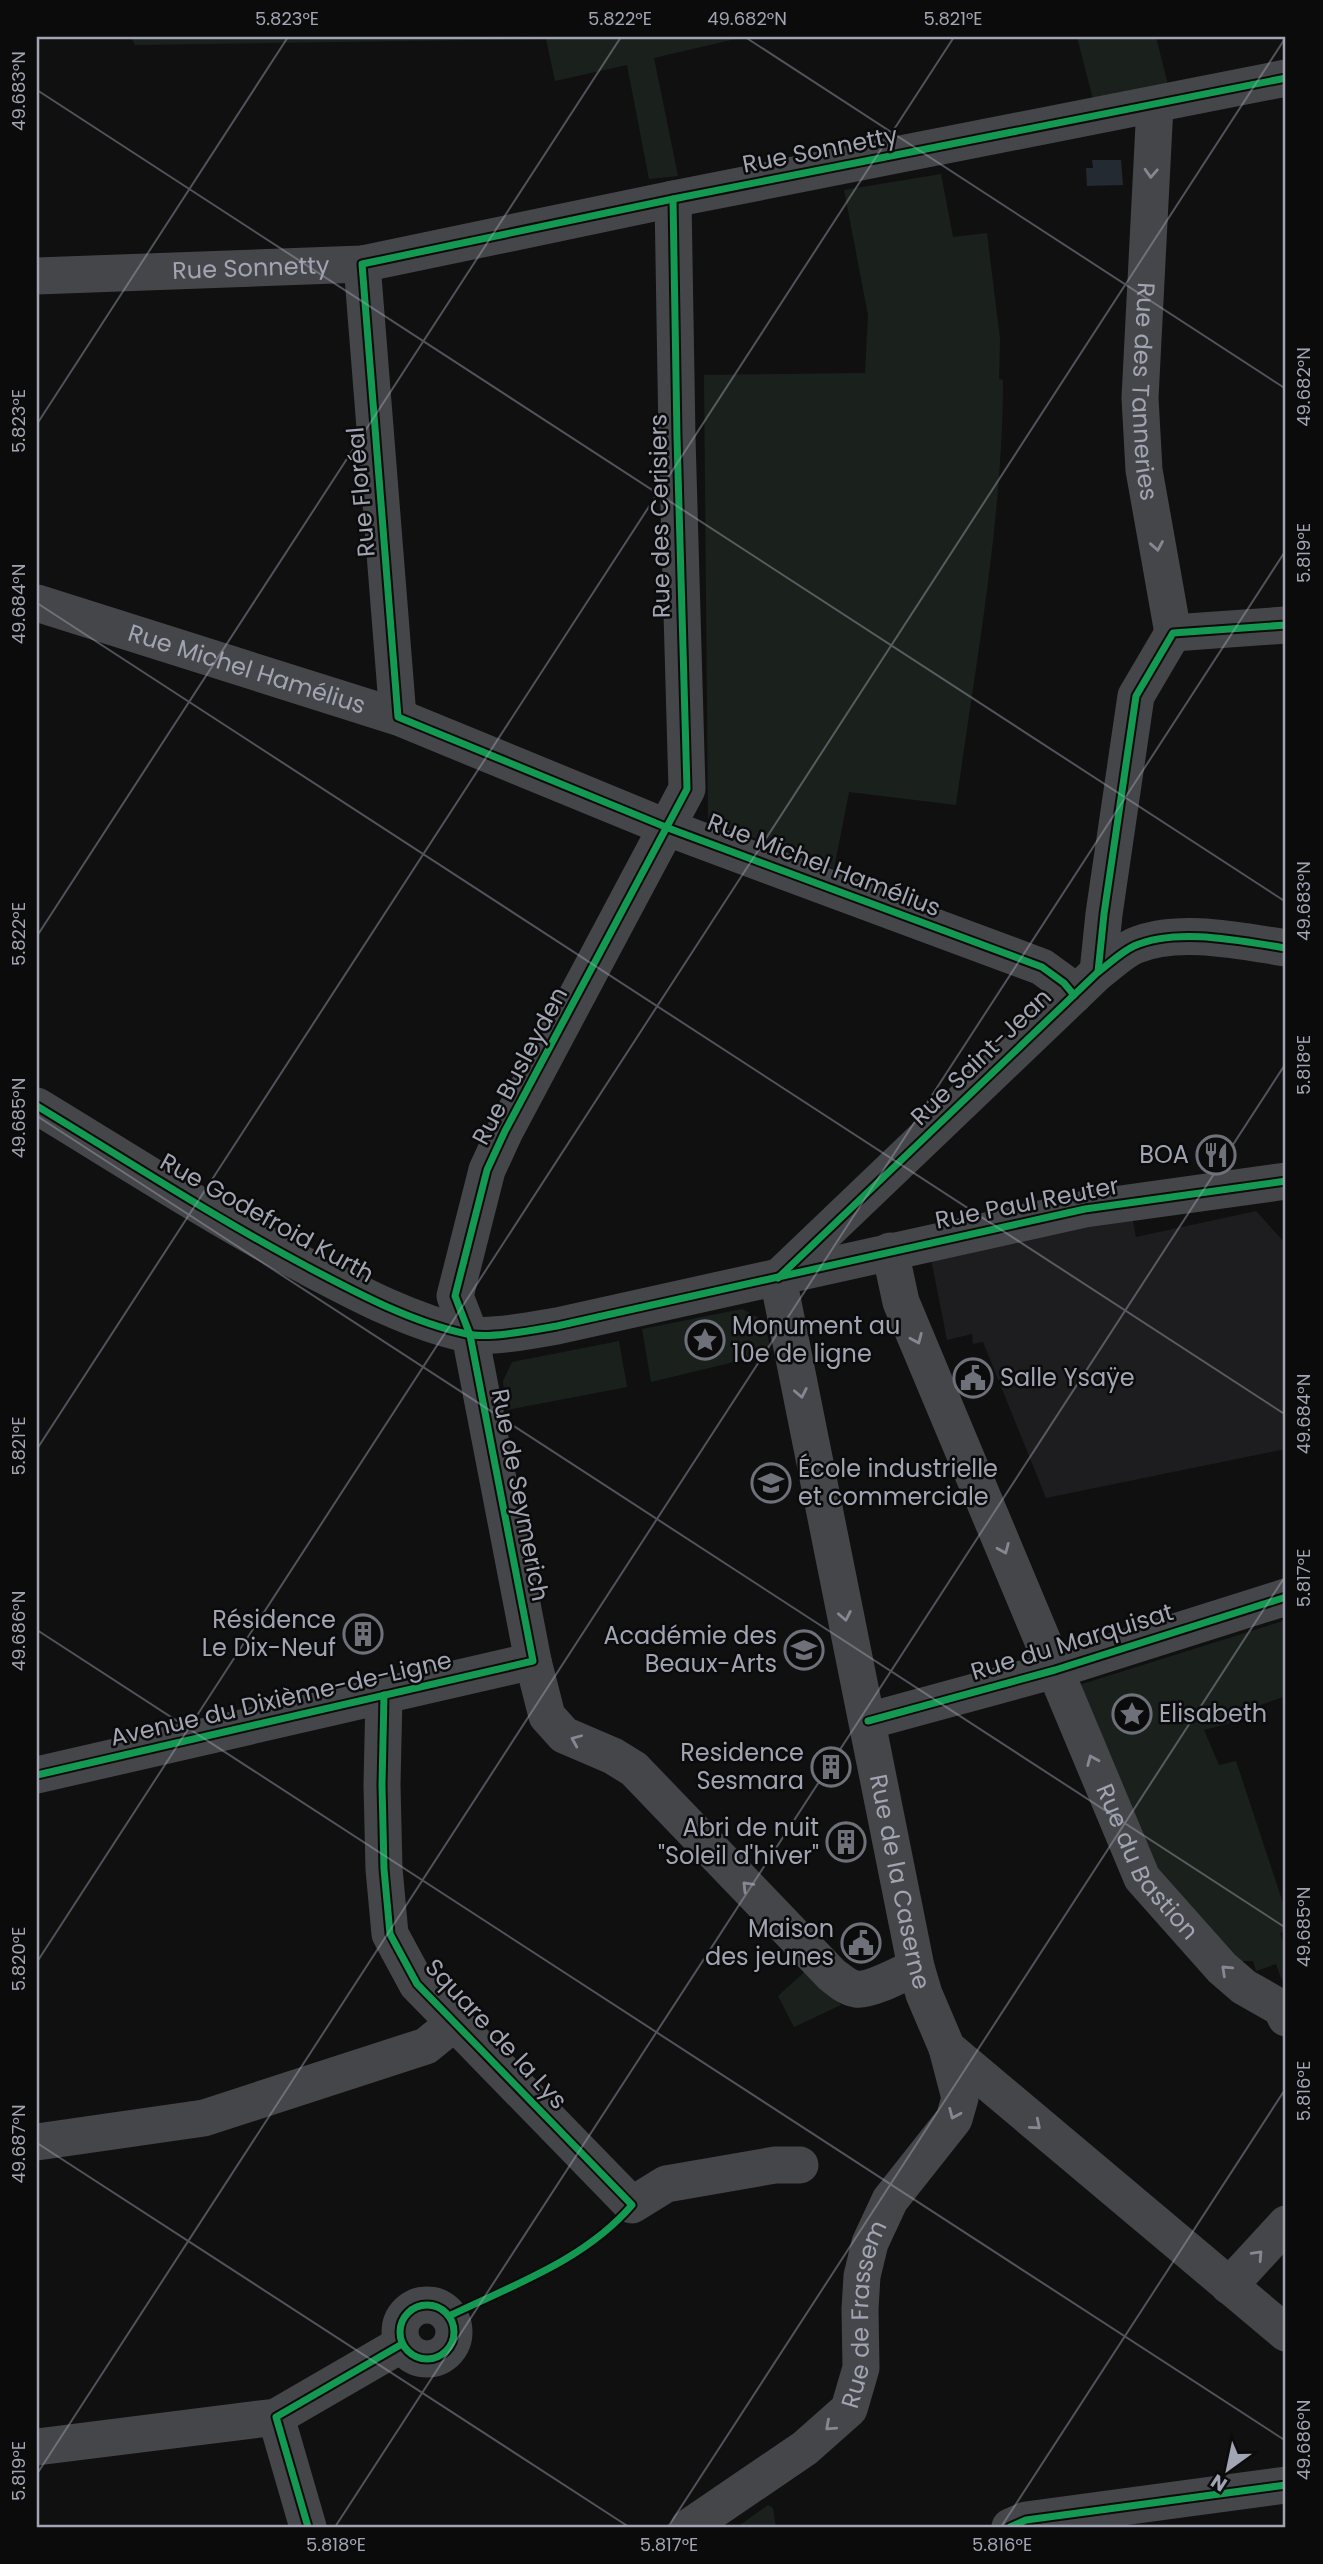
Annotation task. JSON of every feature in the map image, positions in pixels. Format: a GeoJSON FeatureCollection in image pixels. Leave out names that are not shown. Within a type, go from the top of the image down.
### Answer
{"type":"FeatureCollection","features":[{"type":"Feature","properties":{"kind":"street","name":"Rue Sonnetty"},"geometry":{"type":"LineString","coordinates":[[37,276],[362,264],[673,199],[1286,78]]}},
{"type":"Feature","properties":{"kind":"street","name":"Rue des Tanneries"},"geometry":{"type":"LineString","coordinates":[[1154,105],[1140,398],[1144,470],[1173,633]]}},
{"type":"Feature","properties":{"kind":"street","name":"Rue des Cerisiers"},"geometry":{"type":"LineString","coordinates":[[668,828],[687,789],[673,199]]}},
{"type":"Feature","properties":{"kind":"street","name":"Rue Floréal"},"geometry":{"type":"LineString","coordinates":[[362,264],[398,717]]}},
{"type":"Feature","properties":{"kind":"street","name":"Rue Michel Hamélius"},"geometry":{"type":"LineString","coordinates":[[37,603],[398,717],[668,828],[1042,967],[1064,983],[1086,984]]}},
{"type":"Feature","properties":{"kind":"street"},"geometry":{"type":"LineString","coordinates":[[1086,984],[1104,914],[1136,696],[1173,633],[1286,625]]}},
{"type":"Feature","properties":{"kind":"street","name":"Rue Busleyden"},"geometry":{"type":"LineString","coordinates":[[470,1335],[455,1296],[488,1170],[505,1131],[668,828]]}},
{"type":"Feature","properties":{"kind":"street","name":"Rue Saint-Jean"},"geometry":{"type":"LineString","coordinates":[[778,1278],[1086,984],[1133,947],[1168,937],[1234,940],[1286,948]]}},
{"type":"Feature","properties":{"kind":"street","name":"Rue Godefroid Kurth"},"geometry":{"type":"LineString","coordinates":[[37,1106],[266,1245],[352,1291],[424,1321],[470,1335],[557,1326],[778,1278]]}},
{"type":"Feature","properties":{"kind":"street","name":"Rue Paul Reuter"},"geometry":{"type":"LineString","coordinates":[[778,1278],[1085,1209],[1286,1181]]}},
{"type":"Feature","properties":{"kind":"street","name":"Rue du Bastion"},"geometry":{"type":"LineString","coordinates":[[890,1251],[901,1302],[1142,1878],[1222,1968],[1244,1987],[1285,2011]]}},
{"type":"Feature","properties":{"kind":"street","name":"Rue de la Caserne"},"geometry":{"type":"LineString","coordinates":[[778,1278],[916,1968],[947,2048],[1286,2333]]}},
{"type":"Feature","properties":{"kind":"street","name":"Rue de Seymerich"},"geometry":{"type":"LineString","coordinates":[[470,1335],[533,1661],[547,1716],[564,1735],[613,1756],[634,1769],[832,1975],[845,1985],[856,1989],[868,1988],[916,1968]]}},
{"type":"Feature","properties":{"kind":"street","name":"Rue du Marquisat"},"geometry":{"type":"LineString","coordinates":[[868,1721],[1055,1670],[1286,1597]]}},
{"type":"Feature","properties":{"kind":"street","name":"Avenue du Dixième-de-Ligne"},"geometry":{"type":"LineString","coordinates":[[37,1775],[533,1661]]}},
{"type":"Feature","properties":{"kind":"street","name":"Square de la Lys"},"geometry":{"type":"LineString","coordinates":[[384,1695],[384,1869],[390,1934],[417,1984],[632,2205],[667,2184],[775,2165],[800,2165]]}},
{"type":"Feature","properties":{"kind":"street","name":"Square de la Lys"},"geometry":{"type":"LineString","coordinates":[[37,2142],[204,2118],[426,2046],[453,2024]]}},
{"type":"Feature","properties":{"kind":"street","name":"Rue de Frassem"},"geometry":{"type":"LineString","coordinates":[[689,2527],[805,2448],[849,2409],[861,2368],[862,2277],[870,2243],[890,2200],[954,2119],[960,2098],[947,2048]]}},
{"type":"Feature","properties":{"kind":"street"},"geometry":{"type":"LineString","coordinates":[[1229,2286],[1286,2224]]}},
{"type":"Feature","properties":{"kind":"street"},"geometry":{"type":"LineString","coordinates":[[37,2447],[276,2417],[402,2344]]}},
{"type":"Feature","properties":{"kind":"street"},"geometry":{"type":"LineString","coordinates":[[276,2417],[308,2527]]}},
{"type":"Feature","properties":{"kind":"street"},"geometry":{"type":"LineString","coordinates":[[1010,2527],[1026,2520],[1286,2484]]}},
{"type":"Feature","properties":{"kind":"shaded area"},"geometry":{"type":"Polygon","coordinates":[[[131,37],[744,37],[654,58],[678,176],[649,179],[627,65],[555,81],[546,39],[135,45],[131,37]]]}},
{"type":"Feature","properties":{"kind":"shaded area"},"geometry":{"type":"Polygon","coordinates":[[[1077,37],[1156,37],[1172,101],[1094,103],[1077,37]]]}},
{"type":"Feature","properties":{"kind":"shaded area"},"geometry":{"type":"Polygon","coordinates":[[[1092,160],[1121,160],[1123,185],[1087,186],[1086,168],[1093,168],[1092,160]]]}},
{"type":"Feature","properties":{"kind":"shaded area"},"geometry":{"type":"Polygon","coordinates":[[[941,174],[953,237],[987,233],[1000,339],[999,379],[1003,380],[1002,433],[993,539],[956,805],[849,792],[834,869],[708,820],[704,375],[865,373],[868,315],[844,190],[941,174]]]}},
{"type":"Feature","properties":{"kind":"shaded area"},"geometry":{"type":"Polygon","coordinates":[[[1256,1211],[1286,1244],[1286,1449],[1046,1498],[983,1342],[973,1344],[972,1334],[947,1340],[930,1254],[1132,1216],[1136,1237],[1256,1211]]]}},
{"type":"Feature","properties":{"kind":"shaded area"},"geometry":{"type":"Polygon","coordinates":[[[742,1309],[765,1321],[771,1353],[651,1382],[642,1329],[742,1309]]]}},
{"type":"Feature","properties":{"kind":"shaded area"},"geometry":{"type":"Polygon","coordinates":[[[619,1341],[627,1387],[507,1410],[503,1381],[512,1362],[619,1341]]]}},
{"type":"Feature","properties":{"kind":"shaded area"},"geometry":{"type":"Polygon","coordinates":[[[1286,1620],[1286,1696],[1243,1711],[1237,1721],[1204,1730],[1219,1765],[1236,1761],[1286,1912],[1286,1931],[1280,1933],[1286,1950],[1286,1983],[1276,1964],[1256,1971],[1253,1961],[1241,1961],[1153,1874],[1079,1685],[1286,1620]]]}},
{"type":"Feature","properties":{"kind":"shaded area"},"geometry":{"type":"Polygon","coordinates":[[[809,1968],[841,2005],[794,2027],[778,1996],[809,1968]]]}},
{"type":"Feature","properties":{"kind":"shaded area"},"geometry":{"type":"Polygon","coordinates":[[[768,2505],[773,2508],[776,2527],[737,2527],[768,2505]]]}},
{"type":"Feature","properties":{"kind":"cycle path"},"geometry":{"type":"LineString","coordinates":[[1074,995],[1064,983],[1042,967],[668,828],[398,717],[362,264],[673,199],[1286,78]]}},
{"type":"Feature","properties":{"kind":"cycle path"},"geometry":{"type":"LineString","coordinates":[[37,1775],[533,1661],[470,1335],[455,1296],[487,1170],[505,1131],[687,789],[673,199]]}},
{"type":"Feature","properties":{"kind":"cycle path"},"geometry":{"type":"LineString","coordinates":[[1098,972],[1136,696],[1173,633],[1286,625]]}},
{"type":"Feature","properties":{"kind":"cycle path"},"geometry":{"type":"LineString","coordinates":[[778,1278],[1098,972],[1124,951],[1151,940],[1189,936],[1286,948]]}},
{"type":"Feature","properties":{"kind":"cycle path"},"geometry":{"type":"LineString","coordinates":[[37,1106],[204,1208],[325,1276],[425,1322],[476,1335],[557,1326],[1085,1209],[1286,1181]]}},
{"type":"Feature","properties":{"kind":"cycle path"},"geometry":{"type":"LineString","coordinates":[[868,1721],[1055,1670],[1286,1597]]}},
{"type":"Feature","properties":{"kind":"cycle path"},"geometry":{"type":"LineString","coordinates":[[384,1695],[384,1869],[390,1934],[417,1984],[632,2205],[593,2241],[570,2256],[523,2282],[449,2316]]}},
{"type":"Feature","properties":{"kind":"cycle path"},"geometry":{"type":"LineString","coordinates":[[427,2305],[446,2313],[454,2332],[446,2351],[427,2359],[408,2351],[400,2332],[408,2313],[427,2305]]}},
{"type":"Feature","properties":{"kind":"cycle path"},"geometry":{"type":"LineString","coordinates":[[308,2527],[276,2417],[402,2344]]}},
{"type":"Feature","properties":{"kind":"cycle path"},"geometry":{"type":"LineString","coordinates":[[1010,2527],[1026,2520],[1286,2485]]}},
{"type":"Feature","properties":{"kind":"place","name":"BOA"},"geometry":{"type":"Point","coordinates":[1216,1155]}},
{"type":"Feature","properties":{"kind":"place","name":"Monument au 10e de ligne"},"geometry":{"type":"Point","coordinates":[705,1340]}},
{"type":"Feature","properties":{"kind":"place","name":"Salle Ysaÿe"},"geometry":{"type":"Point","coordinates":[973,1378]}},
{"type":"Feature","properties":{"kind":"place","name":"École industrielle et commerciale"},"geometry":{"type":"Point","coordinates":[771,1483]}},
{"type":"Feature","properties":{"kind":"place","name":"Résidence Le Dix-Neuf"},"geometry":{"type":"Point","coordinates":[363,1634]}},
{"type":"Feature","properties":{"kind":"place","name":"Académie des Beaux-Arts"},"geometry":{"type":"Point","coordinates":[804,1650]}},
{"type":"Feature","properties":{"kind":"place","name":"Elisabeth"},"geometry":{"type":"Point","coordinates":[1132,1714]}},
{"type":"Feature","properties":{"kind":"place","name":"Residence Sesmara"},"geometry":{"type":"Point","coordinates":[831,1767]}},
{"type":"Feature","properties":{"kind":"place","name":"Abri de nuit \"Soleil d'hiver\""},"geometry":{"type":"Point","coordinates":[846,1842]}},
{"type":"Feature","properties":{"kind":"place","name":"Maison des jeunes"},"geometry":{"type":"Point","coordinates":[861,1943]}}]}
